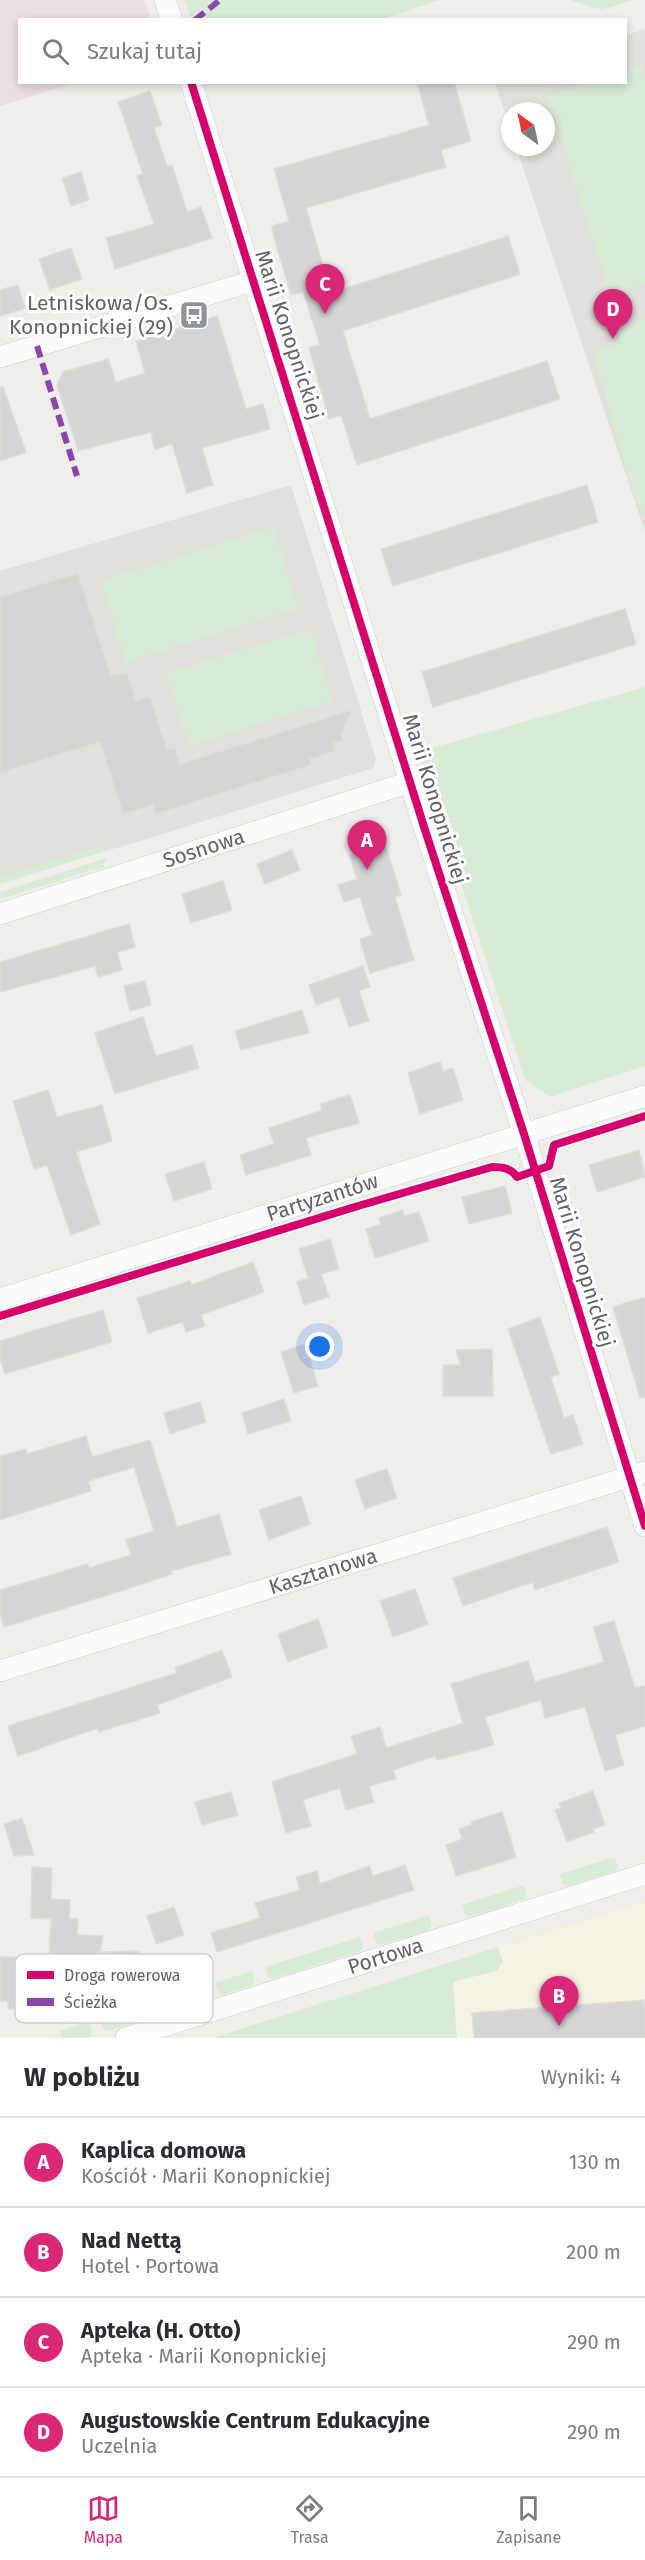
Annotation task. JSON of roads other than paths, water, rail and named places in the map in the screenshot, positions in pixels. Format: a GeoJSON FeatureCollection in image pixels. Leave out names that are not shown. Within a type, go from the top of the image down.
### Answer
{"type":"FeatureCollection","features":[{"type":"Feature","properties":{"kind":"street"},"geometry":{"type":"LineString","coordinates":[[165,0],[171,18]]}},
{"type":"Feature","properties":{"kind":"street","name":"Marii Konopnickiej"},"geometry":{"type":"LineString","coordinates":[[192,84],[410,782],[637,1475],[645,1526]]}},
{"type":"Feature","properties":{"kind":"street"},"geometry":{"type":"LineString","coordinates":[[0,357],[253,281]]}},
{"type":"Feature","properties":{"kind":"street","name":"Sosnowa"},"geometry":{"type":"LineString","coordinates":[[0,914],[410,782]]}},
{"type":"Feature","properties":{"kind":"street","name":"Partyzantów"},"geometry":{"type":"LineString","coordinates":[[0,1299],[645,1096]]}},
{"type":"Feature","properties":{"kind":"street","name":"Kasztanowa"},"geometry":{"type":"LineString","coordinates":[[0,1671],[637,1475]]}},
{"type":"Feature","properties":{"kind":"street","name":"Portowa"},"geometry":{"type":"LineString","coordinates":[[213,2011],[645,1874]]}},
{"type":"Feature","properties":{"kind":"street","name":"Portowa"},"geometry":{"type":"LineString","coordinates":[[126,2038],[173,2023]]}},
{"type":"Feature","properties":{"kind":"place","name":"Apteka (H. Otto)"},"geometry":{"type":"Point","coordinates":[325,314]}},
{"type":"Feature","properties":{"kind":"place","name":"Letniskowa/Os. Konopnickiej (29)"},"geometry":{"type":"Point","coordinates":[194,315]}},
{"type":"Feature","properties":{"kind":"place","name":"Augustowskie Centrum Edukacyjne"},"geometry":{"type":"Point","coordinates":[613,339]}},
{"type":"Feature","properties":{"kind":"place","name":"Kaplica domowa"},"geometry":{"type":"Point","coordinates":[367,870]}},
{"type":"Feature","properties":{"kind":"place","name":"Nad Nettą"},"geometry":{"type":"Point","coordinates":[559,2026]}}]}
